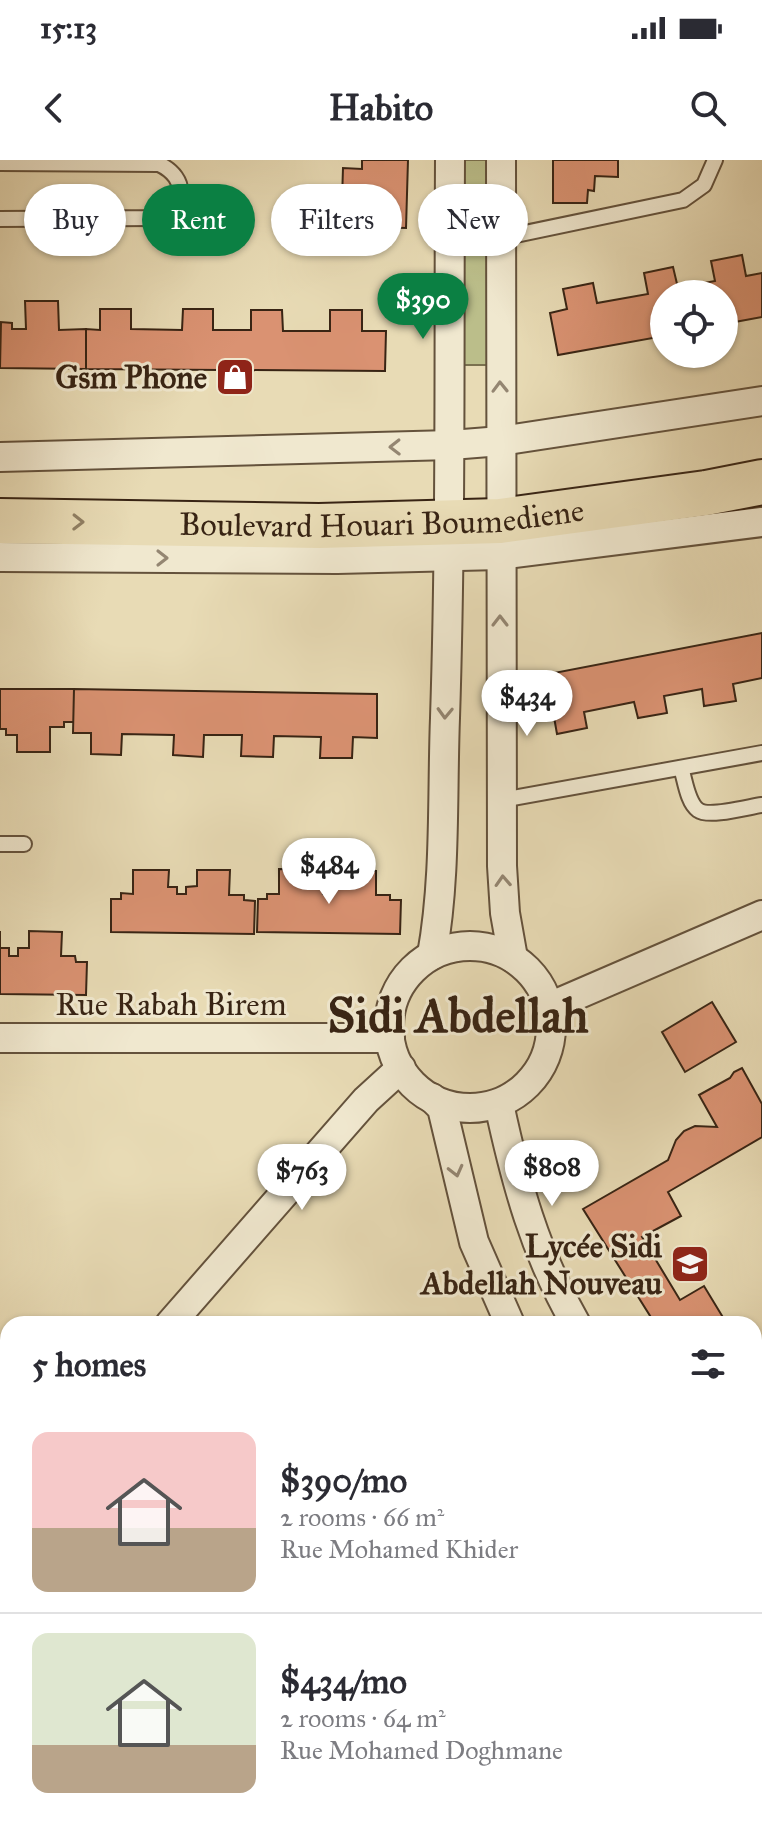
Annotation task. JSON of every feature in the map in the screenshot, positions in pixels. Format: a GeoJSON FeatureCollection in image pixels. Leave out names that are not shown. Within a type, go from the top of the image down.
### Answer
{"type":"FeatureCollection","features":[{"type":"Feature","properties":{"kind":"main road","name":"Boulevard Houari Boumediene"},"geometry":{"type":"LineString","coordinates":[[500,523],[669,473],[762,455]]}},
{"type":"Feature","properties":{"kind":"main road","name":"Boulevard Houari Boumediene"},"geometry":{"type":"LineString","coordinates":[[0,521],[319,526],[500,523],[762,482]]}},
{"type":"Feature","properties":{"kind":"main road","name":"Boulevard Houari Boumediene"},"geometry":{"type":"LineString","coordinates":[[0,492],[450,525]]}},
{"type":"Feature","properties":{"kind":"street"},"geometry":{"type":"LineString","coordinates":[[432,955],[439,896],[450,525],[450,160]]}},
{"type":"Feature","properties":{"kind":"street"},"geometry":{"type":"LineString","coordinates":[[501,160],[501,184]]}},
{"type":"Feature","properties":{"kind":"street"},"geometry":{"type":"LineString","coordinates":[[501,256],[502,800],[505,913],[513,958]]}},
{"type":"Feature","properties":{"kind":"street"},"geometry":{"type":"LineString","coordinates":[[0,457],[451,445],[501,441],[762,401]]}},
{"type":"Feature","properties":{"kind":"street"},"geometry":{"type":"LineString","coordinates":[[500,523],[762,522]]}},
{"type":"Feature","properties":{"kind":"street"},"geometry":{"type":"LineString","coordinates":[[0,557],[450,525]]}},
{"type":"Feature","properties":{"kind":"street"},"geometry":{"type":"LineString","coordinates":[[549,1007],[762,915]]}},
{"type":"Feature","properties":{"kind":"street"},"geometry":{"type":"LineString","coordinates":[[432,1098],[468,1108],[499,1104],[521,1091],[544,1062],[550,1044],[549,1007],[542,989],[531,974],[513,958],[477,947],[457,947],[432,955],[405,979],[395,997],[390,1017],[390,1038],[401,1068],[417,1088],[442,1108],[474,1242],[506,1316]]}},
{"type":"Feature","properties":{"kind":"street","name":"Rue Rabah Birem"},"geometry":{"type":"LineString","coordinates":[[0,1038],[390,1038]]}},
{"type":"Feature","properties":{"kind":"street"},"geometry":{"type":"LineString","coordinates":[[177,1316],[366,1100],[401,1068]]}},
{"type":"Feature","properties":{"kind":"street"},"geometry":{"type":"LineString","coordinates":[[499,1104],[529,1224],[571,1316]]}},
{"type":"Feature","properties":{"kind":"lane"},"geometry":{"type":"LineString","coordinates":[[528,232],[683,200],[704,185],[715,160]]}},
{"type":"Feature","properties":{"kind":"lane"},"geometry":{"type":"LineString","coordinates":[[0,163],[159,164],[177,177],[180,187],[180,198],[174,208],[166,215],[155,218],[0,219]]}},
{"type":"Feature","properties":{"kind":"lane"},"geometry":{"type":"LineString","coordinates":[[502,800],[762,753]]}},
{"type":"Feature","properties":{"kind":"lane"},"geometry":{"type":"LineString","coordinates":[[681,768],[692,802],[698,810],[711,813],[762,805]]}},
{"type":"Feature","properties":{"kind":"lane"},"geometry":{"type":"LineString","coordinates":[[0,844],[24,844]]}},
{"type":"Feature","properties":{"kind":"green space"},"geometry":{"type":"Polygon","coordinates":[[[462,160],[489,160],[489,184],[462,184],[462,160]]]}},
{"type":"Feature","properties":{"kind":"green space"},"geometry":{"type":"Polygon","coordinates":[[[464,256],[490,256],[490,365],[463,365],[464,256]]]}},
{"type":"Feature","properties":{"kind":"building"},"geometry":{"type":"Polygon","coordinates":[[[362,160],[408,160],[406,228],[402,228],[402,184],[342,184],[343,168],[362,169],[362,160]]]}},
{"type":"Feature","properties":{"kind":"building"},"geometry":{"type":"Polygon","coordinates":[[[553,160],[618,160],[618,177],[595,176],[594,191],[588,190],[587,203],[553,203],[553,160]]]}},
{"type":"Feature","properties":{"kind":"building"},"geometry":{"type":"Polygon","coordinates":[[[742,255],[746,276],[762,273],[762,317],[738,321],[738,280],[715,280],[711,261],[742,255]]]}},
{"type":"Feature","properties":{"kind":"building"},"geometry":{"type":"Polygon","coordinates":[[[673,267],[676,280],[650,280],[650,339],[558,355],[550,313],[567,309],[563,289],[593,283],[597,303],[648,294],[644,273],[673,267]]]}},
{"type":"Feature","properties":{"kind":"building"},"geometry":{"type":"Polygon","coordinates":[[[25,301],[58,301],[59,330],[86,329],[86,369],[0,368],[1,322],[12,323],[12,329],[26,329],[25,301]]]}},
{"type":"Feature","properties":{"kind":"building"},"geometry":{"type":"Polygon","coordinates":[[[100,309],[131,309],[131,329],[182,330],[183,309],[213,309],[213,330],[251,330],[251,310],[282,310],[283,331],[330,331],[330,310],[362,310],[362,331],[386,331],[385,371],[86,369],[86,329],[100,330],[100,309]]]}},
{"type":"Feature","properties":{"kind":"building"},"geometry":{"type":"Polygon","coordinates":[[[762,633],[762,678],[733,684],[736,701],[704,706],[702,689],[664,696],[667,713],[638,718],[634,702],[584,712],[587,728],[557,734],[554,717],[536,720],[528,678],[762,633]]]}},
{"type":"Feature","properties":{"kind":"building"},"geometry":{"type":"Polygon","coordinates":[[[0,689],[74,689],[74,722],[64,722],[64,727],[50,727],[50,752],[17,752],[17,735],[6,735],[6,729],[0,729],[0,689]]]}},
{"type":"Feature","properties":{"kind":"building"},"geometry":{"type":"Polygon","coordinates":[[[74,689],[377,694],[377,738],[353,737],[352,758],[320,758],[321,737],[274,736],[273,757],[241,756],[242,735],[204,735],[203,757],[173,755],[174,735],[122,734],[121,755],[91,754],[91,733],[73,733],[74,689]]]}},
{"type":"Feature","properties":{"kind":"building"},"geometry":{"type":"Polygon","coordinates":[[[279,869],[315,870],[315,887],[324,887],[323,894],[332,894],[332,886],[344,887],[344,870],[376,871],[376,895],[390,895],[390,900],[401,900],[400,934],[257,932],[258,899],[267,899],[267,894],[279,894],[279,869]]]}},
{"type":"Feature","properties":{"kind":"building"},"geometry":{"type":"Polygon","coordinates":[[[133,870],[169,870],[168,887],[177,887],[177,894],[186,894],[186,887],[197,886],[197,870],[230,870],[229,895],[244,895],[244,900],[255,901],[254,934],[111,932],[111,899],[121,899],[121,893],[133,894],[133,870]]]}},
{"type":"Feature","properties":{"kind":"building"},"geometry":{"type":"Polygon","coordinates":[[[29,931],[62,932],[61,956],[75,956],[76,962],[87,962],[86,995],[0,994],[0,948],[9,948],[9,956],[18,956],[18,948],[29,948],[29,931]]]}},
{"type":"Feature","properties":{"kind":"building"},"geometry":{"type":"Polygon","coordinates":[[[712,1002],[736,1042],[685,1072],[662,1032],[712,1002]]]}},
{"type":"Feature","properties":{"kind":"building"},"geometry":{"type":"Polygon","coordinates":[[[742,1068],[762,1104],[762,1137],[668,1192],[681,1216],[642,1237],[680,1300],[704,1286],[722,1316],[650,1316],[583,1209],[668,1160],[676,1140],[684,1131],[695,1126],[717,1127],[699,1095],[730,1078],[742,1068]]]}},
{"type":"Feature","properties":{"kind":"place","name":"Gsm Phone"},"geometry":{"type":"Point","coordinates":[235,377]}},
{"type":"Feature","properties":{"kind":"place","name":"Lycée Sidi Abdellah Nouveau"},"geometry":{"type":"Point","coordinates":[690,1264]}},
{"type":"Feature","properties":{"kind":"district","name":"Sidi Abdellah"},"geometry":{"type":"Point","coordinates":[458,1015]}}]}
